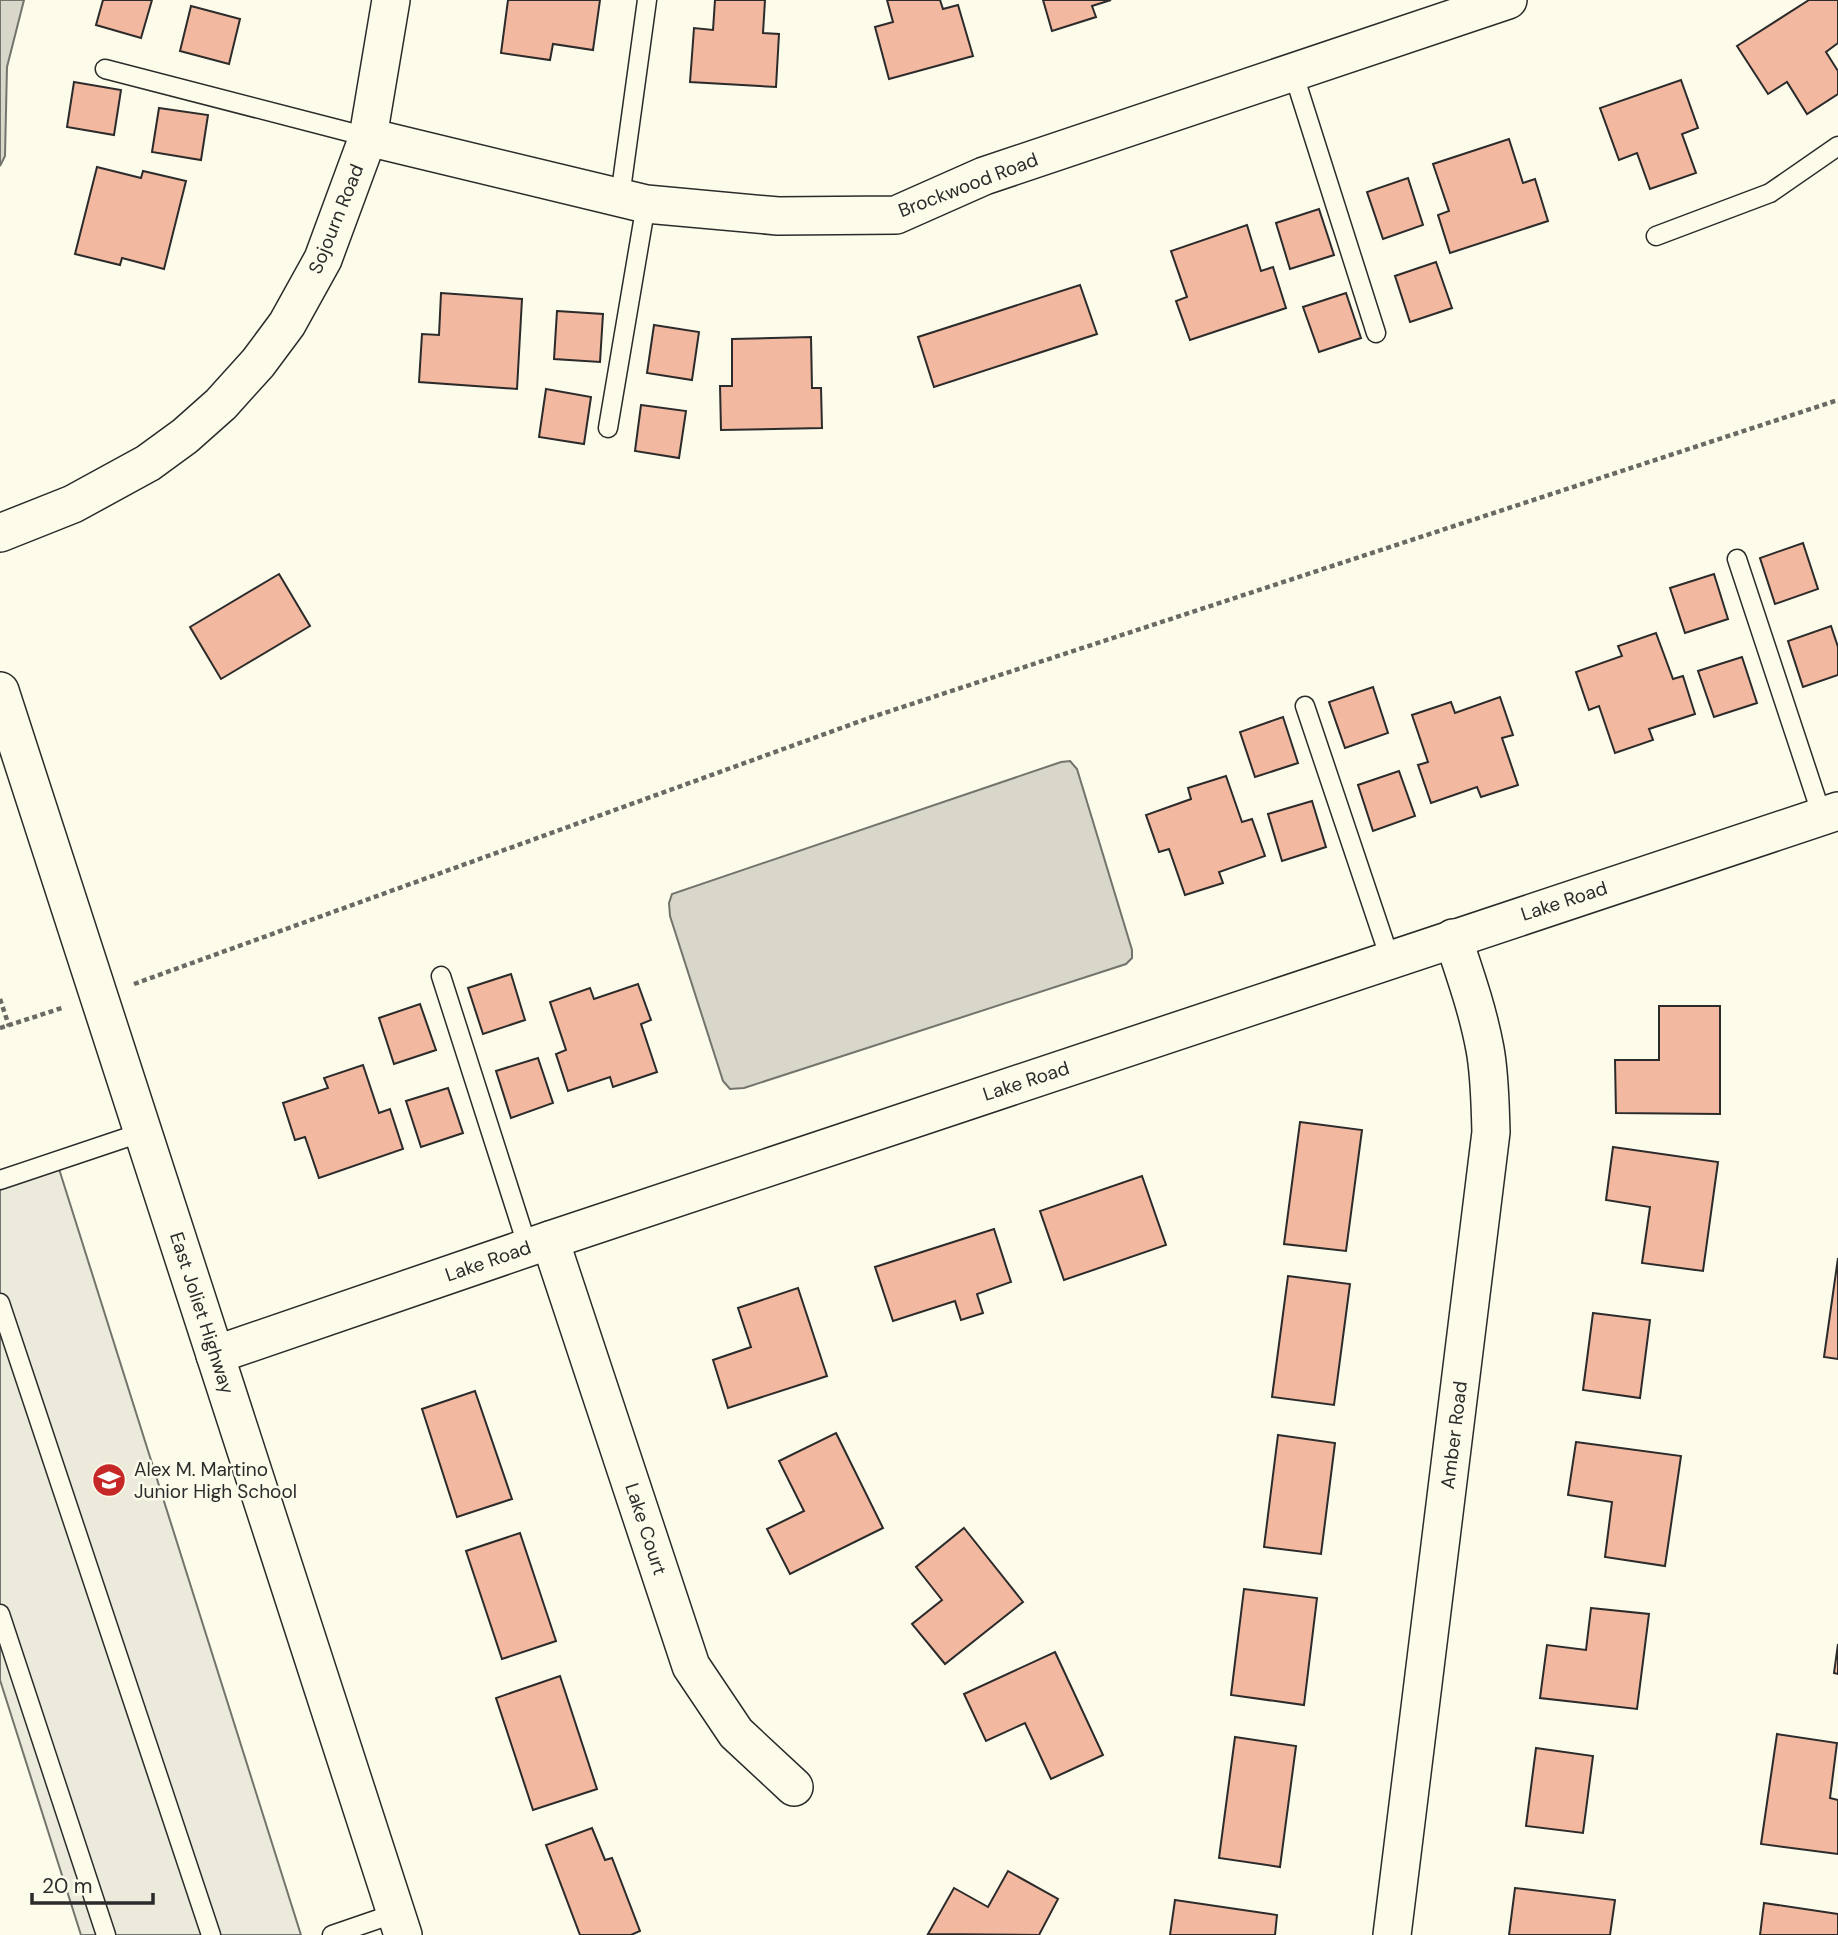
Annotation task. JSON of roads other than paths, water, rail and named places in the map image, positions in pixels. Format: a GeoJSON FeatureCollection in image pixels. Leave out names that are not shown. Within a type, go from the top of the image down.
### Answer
{"type":"FeatureCollection","features":[{"type":"Feature","properties":{"kind":"street","name":"Sojourn Road"},"geometry":{"type":"LineString","coordinates":[[0,533],[73,504],[148,463],[185,436],[240,384],[287,324],[323,259],[368,137],[391,0]]}},
{"type":"Feature","properties":{"kind":"street","name":"Brockwood Road"},"geometry":{"type":"LineString","coordinates":[[368,137],[633,201],[778,216],[896,215],[984,176],[1508,0]]}},
{"type":"Feature","properties":{"kind":"street","name":"East Joliet Highway"},"geometry":{"type":"LineString","coordinates":[[0,691],[399,1924]]}},
{"type":"Feature","properties":{"kind":"street","name":"Lake Road"},"geometry":{"type":"LineString","coordinates":[[215,1355],[1453,937],[1830,814]]}},
{"type":"Feature","properties":{"kind":"street","name":"Amber Road"},"geometry":{"type":"LineString","coordinates":[[1392,1935],[1491,1132],[1485,1049],[1453,937]]}},
{"type":"Feature","properties":{"kind":"street","name":"Lake Court"},"geometry":{"type":"LineString","coordinates":[[539,1244],[691,1666],[736,1733],[794,1787]]}},
{"type":"Feature","properties":{"kind":"lane"},"geometry":{"type":"LineString","coordinates":[[608,428],[633,201],[647,0]]}},
{"type":"Feature","properties":{"kind":"lane"},"geometry":{"type":"LineString","coordinates":[[105,69],[368,137]]}},
{"type":"Feature","properties":{"kind":"lane"},"geometry":{"type":"LineString","coordinates":[[1293,72],[1376,333]]}},
{"type":"Feature","properties":{"kind":"lane"},"geometry":{"type":"LineString","coordinates":[[1656,236],[1770,193],[1838,146]]}},
{"type":"Feature","properties":{"kind":"lane"},"geometry":{"type":"LineString","coordinates":[[1737,559],[1830,814]]}},
{"type":"Feature","properties":{"kind":"lane"},"geometry":{"type":"LineString","coordinates":[[1305,706],[1390,960]]}},
{"type":"Feature","properties":{"kind":"lane"},"geometry":{"type":"LineString","coordinates":[[441,976],[539,1244]]}},
{"type":"Feature","properties":{"kind":"lane"},"geometry":{"type":"LineString","coordinates":[[0,1180],[143,1132]]}},
{"type":"Feature","properties":{"kind":"lane"},"geometry":{"type":"LineString","coordinates":[[0,1303],[211,1935]]}},
{"type":"Feature","properties":{"kind":"lane"},"geometry":{"type":"LineString","coordinates":[[0,1614],[106,1935]]}},
{"type":"Feature","properties":{"kind":"lane"},"geometry":{"type":"LineString","coordinates":[[332,1935],[399,1924]]}},
{"type":"Feature","properties":{"kind":"place","name":"Alex M. Martino Junior High School"},"geometry":{"type":"Point","coordinates":[109,1480]}}]}
